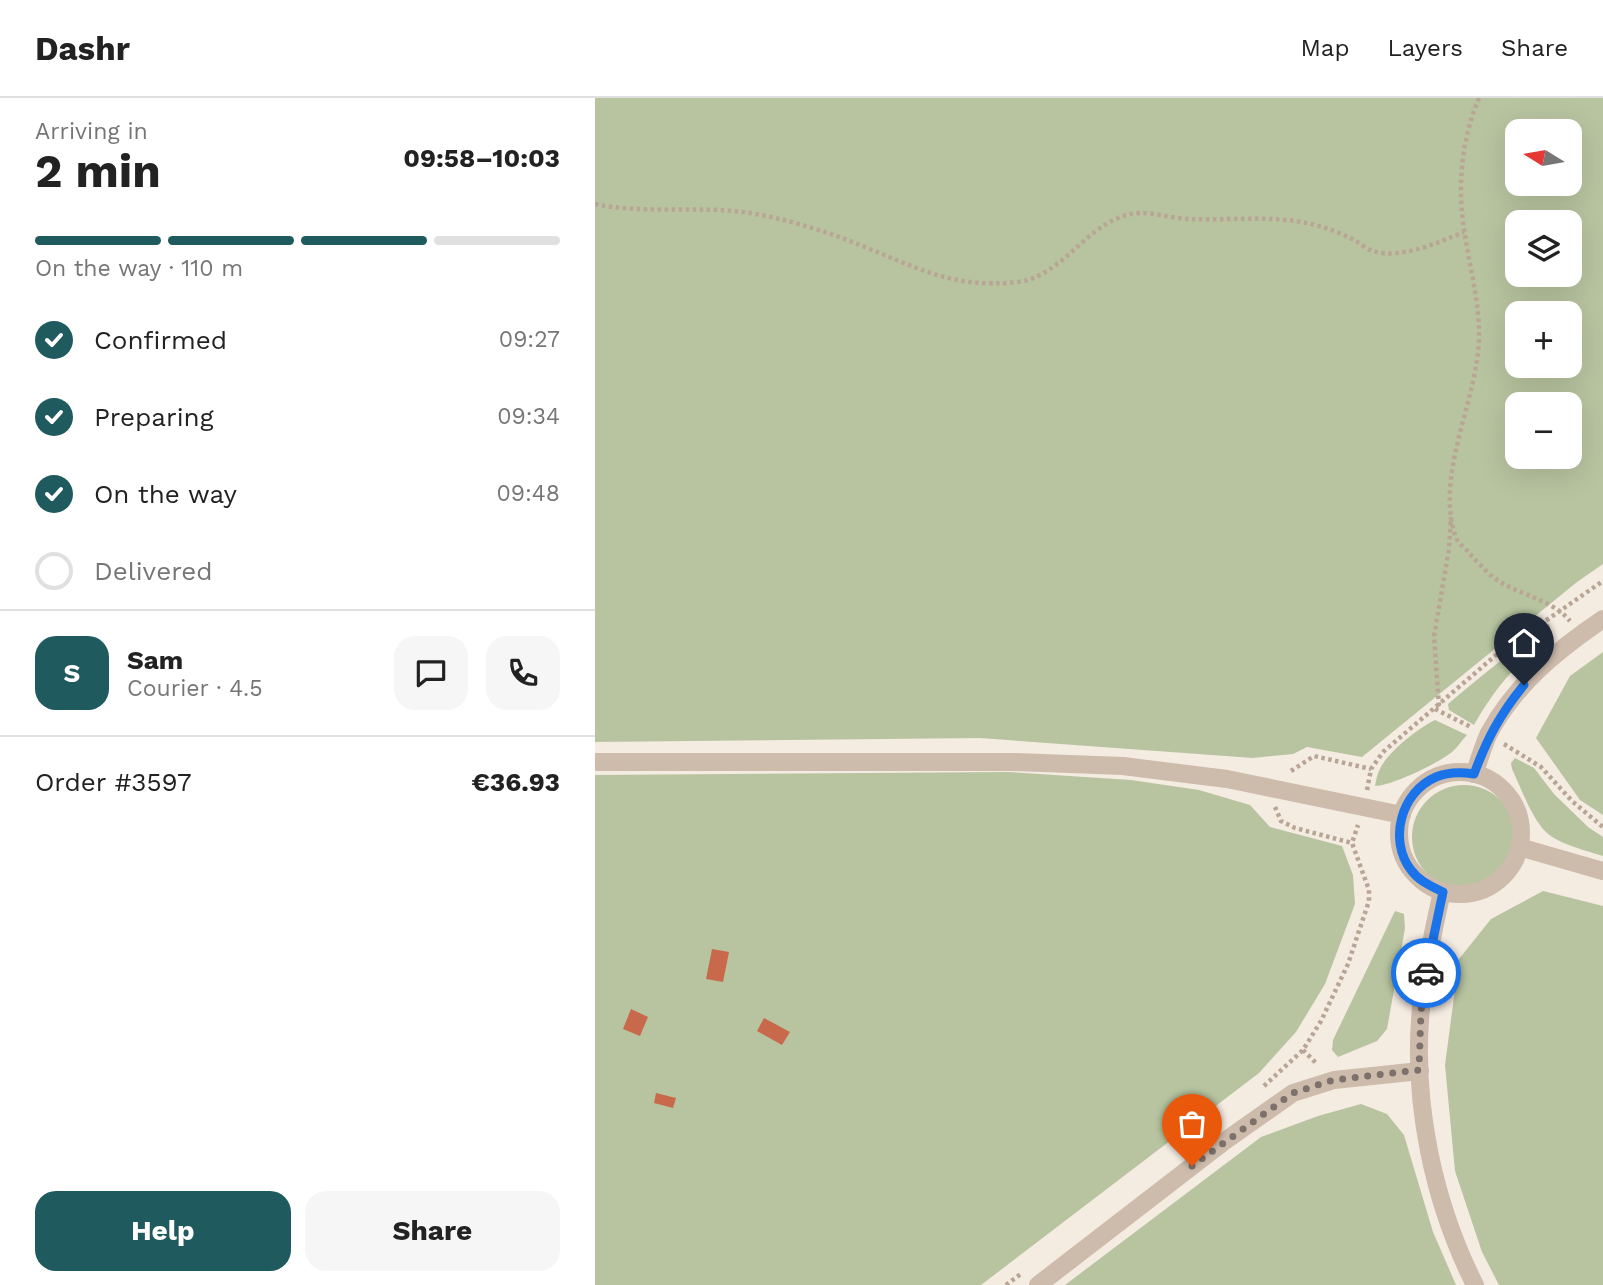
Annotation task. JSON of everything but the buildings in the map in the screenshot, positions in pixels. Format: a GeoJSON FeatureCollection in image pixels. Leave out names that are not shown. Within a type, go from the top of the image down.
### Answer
{"type":"FeatureCollection","features":[{"type":"Feature","properties":{"kind":"street"},"geometry":{"type":"LineString","coordinates":[[1474,774],[1489,735],[1509,703],[1539,667],[1603,619]]}},
{"type":"Feature","properties":{"kind":"street"},"geometry":{"type":"LineString","coordinates":[[595,762],[1069,762],[1172,771],[1264,786],[1402,815]]}},
{"type":"Feature","properties":{"kind":"street"},"geometry":{"type":"LineString","coordinates":[[1461,772],[1474,774],[1502,789],[1512,801],[1521,832],[1519,847],[1513,863],[1503,876],[1490,886],[1475,893],[1459,895],[1443,892],[1425,884],[1411,870],[1402,853],[1399,834],[1402,815],[1415,793],[1435,778],[1461,772]]}},
{"type":"Feature","properties":{"kind":"street"},"geometry":{"type":"LineString","coordinates":[[1519,847],[1603,872]]}},
{"type":"Feature","properties":{"kind":"street"},"geometry":{"type":"LineString","coordinates":[[1443,892],[1426,966],[1419,1070],[1436,1182],[1459,1252],[1475,1285]]}},
{"type":"Feature","properties":{"kind":"street"},"geometry":{"type":"LineString","coordinates":[[1038,1285],[1212,1151],[1293,1093],[1333,1080],[1419,1070]]}},
{"type":"Feature","properties":{"kind":"path"},"geometry":{"type":"LineString","coordinates":[[1437,708],[1434,636],[1449,549],[1452,475],[1479,340],[1475,284],[1464,232],[1462,159],[1471,117],[1479,98]]}},
{"type":"Feature","properties":{"kind":"path"},"geometry":{"type":"LineString","coordinates":[[595,204],[618,209],[681,208],[744,212],[858,244],[924,272],[958,282],[1019,282],[1044,275],[1074,248],[1122,216],[1141,213],[1188,219],[1286,220],[1315,225],[1352,239],[1373,251],[1421,250],[1464,232]]}},
{"type":"Feature","properties":{"kind":"path"},"geometry":{"type":"LineString","coordinates":[[1451,510],[1457,540],[1493,577],[1562,611],[1581,634]]}},
{"type":"Feature","properties":{"kind":"path"},"geometry":{"type":"LineString","coordinates":[[1256,1094],[1303,1051],[1326,1012],[1348,964],[1369,901],[1369,890],[1352,843],[1364,808],[1371,769],[1383,752],[1495,656],[1603,581]]}},
{"type":"Feature","properties":{"kind":"path"},"geometry":{"type":"LineString","coordinates":[[1437,708],[1489,735],[1541,767],[1572,802],[1603,827]]}},
{"type":"Feature","properties":{"kind":"path"},"geometry":{"type":"LineString","coordinates":[[1352,843],[1295,828],[1282,821],[1264,786],[1314,756],[1371,769]]}},
{"type":"Feature","properties":{"kind":"path"},"geometry":{"type":"LineString","coordinates":[[1202,1135],[1223,1119]]}},
{"type":"Feature","properties":{"kind":"path"},"geometry":{"type":"LineString","coordinates":[[1006,1285],[1027,1269]]}},
{"type":"Feature","properties":{"kind":"green space"},"geometry":{"type":"Polygon","coordinates":[[[595,98],[1603,98],[1603,564],[1577,582],[1362,757],[1307,747],[1293,754],[1253,758],[980,738],[595,742],[595,98]]]}},
{"type":"Feature","properties":{"kind":"green space"},"geometry":{"type":"Polygon","coordinates":[[[1549,624],[1552,635],[1509,676],[1474,725],[1449,710],[1448,704],[1549,624]]]}},
{"type":"Feature","properties":{"kind":"green space"},"geometry":{"type":"Polygon","coordinates":[[[1603,652],[1603,815],[1580,800],[1536,738],[1570,676],[1603,652]]]}},
{"type":"Feature","properties":{"kind":"green space"},"geometry":{"type":"Polygon","coordinates":[[[1435,720],[1467,735],[1452,752],[1437,762],[1403,778],[1375,786],[1379,771],[1389,756],[1412,735],[1435,720]]]}},
{"type":"Feature","properties":{"kind":"green space"},"geometry":{"type":"Polygon","coordinates":[[[1515,758],[1534,768],[1554,794],[1588,827],[1603,837],[1603,856],[1573,847],[1547,833],[1536,820],[1512,769],[1511,763],[1515,758]]]}},
{"type":"Feature","properties":{"kind":"green space"},"geometry":{"type":"Polygon","coordinates":[[[1009,772],[1131,780],[1199,790],[1250,805],[1270,827],[1342,846],[1353,875],[1355,904],[1325,984],[1296,1032],[1259,1073],[981,1285],[595,1285],[595,775],[1009,772]]]}},
{"type":"Feature","properties":{"kind":"green space"},"geometry":{"type":"Polygon","coordinates":[[[1464,785],[1484,789],[1501,800],[1512,817],[1516,837],[1512,857],[1501,874],[1484,885],[1464,889],[1444,885],[1427,874],[1416,857],[1412,837],[1416,817],[1427,800],[1444,789],[1464,785]]]}},
{"type":"Feature","properties":{"kind":"green space"},"geometry":{"type":"Polygon","coordinates":[[[1543,891],[1603,906],[1603,1285],[1499,1285],[1482,1252],[1455,1171],[1445,1065],[1459,959],[1491,919],[1543,891]]]}},
{"type":"Feature","properties":{"kind":"green space"},"geometry":{"type":"Polygon","coordinates":[[[1395,911],[1404,914],[1405,928],[1387,1029],[1377,1041],[1338,1057],[1332,1050],[1333,1040],[1395,911]]]}},
{"type":"Feature","properties":{"kind":"green space"},"geometry":{"type":"Polygon","coordinates":[[[1361,1104],[1387,1114],[1404,1135],[1433,1232],[1456,1285],[1065,1285],[1261,1137],[1361,1104]]]}},
{"type":"Feature","properties":{"kind":"way so far"},"geometry":{"type":"LineString","coordinates":[[1192,1166],[1293,1093],[1333,1080],[1419,1070],[1421,1011],[1426,973]]}},
{"type":"Feature","properties":{"kind":"route"},"geometry":{"type":"LineString","coordinates":[[1426,973],[1443,892],[1425,884],[1411,870],[1402,853],[1399,834],[1402,815],[1407,803],[1424,784],[1448,774],[1474,774],[1489,735],[1524,685]]}}]}
